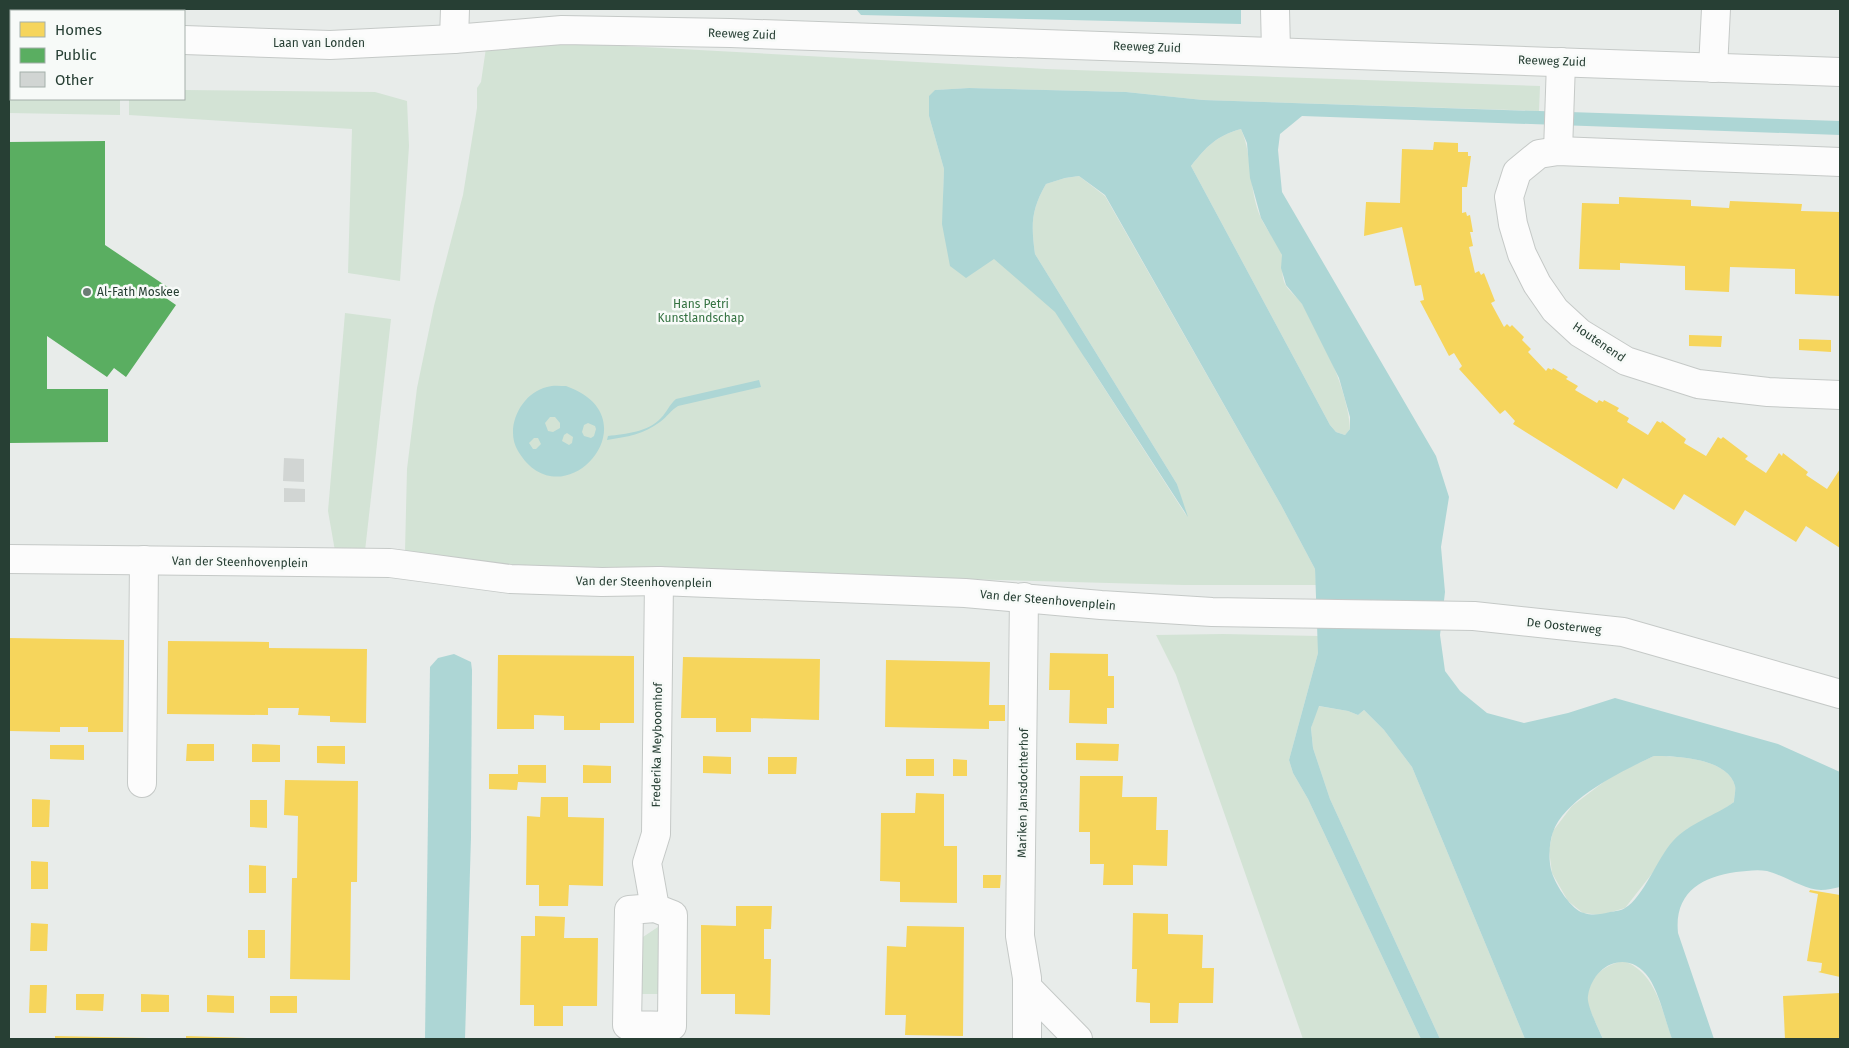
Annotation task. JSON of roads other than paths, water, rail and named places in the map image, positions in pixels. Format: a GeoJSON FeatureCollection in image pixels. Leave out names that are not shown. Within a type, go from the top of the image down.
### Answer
{"type":"FeatureCollection","features":[{"type":"Feature","properties":{"kind":"street"},"geometry":{"type":"LineString","coordinates":[[454,39],[455,9]]}},
{"type":"Feature","properties":{"kind":"street"},"geometry":{"type":"LineString","coordinates":[[1276,9],[1276,51]]}},
{"type":"Feature","properties":{"kind":"street"},"geometry":{"type":"LineString","coordinates":[[1713,68],[1716,9]]}},
{"type":"Feature","properties":{"kind":"street","name":"Reeweg Zuid"},"geometry":{"type":"LineString","coordinates":[[454,39],[562,30],[740,33],[1840,72]]}},
{"type":"Feature","properties":{"kind":"street","name":"Laan van Londen"},"geometry":{"type":"LineString","coordinates":[[185,40],[330,45],[454,39]]}},
{"type":"Feature","properties":{"kind":"street"},"geometry":{"type":"LineString","coordinates":[[1558,151],[1561,62]]}},
{"type":"Feature","properties":{"kind":"street","name":"Houtenend"},"geometry":{"type":"LineString","coordinates":[[1840,162],[1558,151],[1539,154],[1517,172],[1510,197],[1513,224],[1522,254],[1537,284],[1555,310],[1580,333],[1626,361],[1698,384],[1768,392],[1840,395]]}},
{"type":"Feature","properties":{"kind":"street","name":"Van der Steenhovenplein"},"geometry":{"type":"LineString","coordinates":[[9,559],[390,563],[510,579],[602,582],[658,581],[955,592],[1156,609],[1279,614]]}},
{"type":"Feature","properties":{"kind":"street"},"geometry":{"type":"LineString","coordinates":[[142,783],[144,560]]}},
{"type":"Feature","properties":{"kind":"street","name":"Frederika Meyboomhof"},"geometry":{"type":"LineString","coordinates":[[655,908],[647,863],[656,834],[658,581]]}},
{"type":"Feature","properties":{"kind":"street","name":"Mariken Jansdochterhof"},"geometry":{"type":"LineString","coordinates":[[1024,597],[1020,936],[1027,987],[1027,1039]]}},
{"type":"Feature","properties":{"kind":"street","name":"De Oosterweg"},"geometry":{"type":"LineString","coordinates":[[1279,614],[1474,616],[1622,632],[1840,694]]}},
{"type":"Feature","properties":{"kind":"street"},"geometry":{"type":"LineString","coordinates":[[1027,987],[1078,1039]]}},
{"type":"Feature","properties":{"kind":"water"},"geometry":{"type":"Polygon","coordinates":[[[856,9],[1241,9],[1241,24],[861,15],[856,9]]]}},
{"type":"Feature","properties":{"kind":"water"},"geometry":{"type":"Polygon","coordinates":[[[969,88],[1126,92],[1203,100],[1840,121],[1840,135],[1302,116],[1280,134],[1278,150],[1282,192],[1436,456],[1449,497],[1441,547],[1445,592],[1440,635],[1445,671],[1460,691],[1487,713],[1524,723],[1568,713],[1615,698],[1778,744],[1840,772],[1840,887],[1823,890],[1815,889],[1767,871],[1736,872],[1723,874],[1701,883],[1685,897],[1680,907],[1678,933],[1714,1039],[1672,1039],[1659,1000],[1649,978],[1641,969],[1622,962],[1604,968],[1597,975],[1591,985],[1588,996],[1591,1011],[1603,1039],[1525,1039],[1412,767],[1384,730],[1364,710],[1358,715],[1348,711],[1319,706],[1311,728],[1313,748],[1330,799],[1440,1039],[1421,1039],[1308,799],[1293,773],[1289,760],[1318,653],[1315,569],[1281,505],[1105,195],[1079,176],[1046,184],[1037,202],[1033,218],[1035,254],[1177,484],[1188,517],[1055,312],[994,259],[966,278],[950,266],[942,224],[944,169],[929,116],[929,96],[935,90],[969,88]],[[1241,129],[1218,139],[1191,166],[1330,425],[1336,432],[1345,435],[1350,429],[1350,417],[1339,378],[1302,304],[1286,285],[1281,268],[1282,255],[1261,218],[1250,178],[1247,143],[1241,129]],[[1654,756],[1612,777],[1582,797],[1560,820],[1553,832],[1550,852],[1552,873],[1569,902],[1579,911],[1587,914],[1597,914],[1625,908],[1638,896],[1667,848],[1679,835],[1694,824],[1734,802],[1735,786],[1722,769],[1700,760],[1654,756]]]}},
{"type":"Feature","properties":{"kind":"water"},"geometry":{"type":"Polygon","coordinates":[[[759,380],[761,387],[678,406],[660,422],[648,429],[628,436],[607,440],[608,436],[636,432],[656,423],[676,399],[759,380]]]}},
{"type":"Feature","properties":{"kind":"water"},"geometry":{"type":"Polygon","coordinates":[[[566,386],[592,401],[603,420],[602,440],[593,458],[577,471],[557,477],[536,471],[518,451],[514,442],[513,432],[514,422],[518,413],[530,396],[547,387],[566,386]],[[550,417],[545,423],[548,431],[553,432],[560,428],[560,423],[555,417],[550,417]],[[588,423],[584,425],[582,432],[584,436],[591,438],[594,436],[595,426],[588,423]],[[567,433],[562,441],[569,445],[572,443],[573,437],[567,433]],[[534,438],[529,443],[533,449],[536,449],[541,444],[538,438],[534,438]]]}},
{"type":"Feature","properties":{"kind":"water"},"geometry":{"type":"Polygon","coordinates":[[[454,654],[471,662],[472,670],[471,837],[465,1039],[425,1039],[430,667],[438,658],[454,654]]]}},
{"type":"Feature","properties":{"kind":"place","name":"Al-Fath Moskee"},"geometry":{"type":"Point","coordinates":[87,292]}},
{"type":"Feature","properties":{"kind":"park label","name":"Hans Petri Kunstlandschap"},"geometry":{"type":"Point","coordinates":[701,311]}}]}
